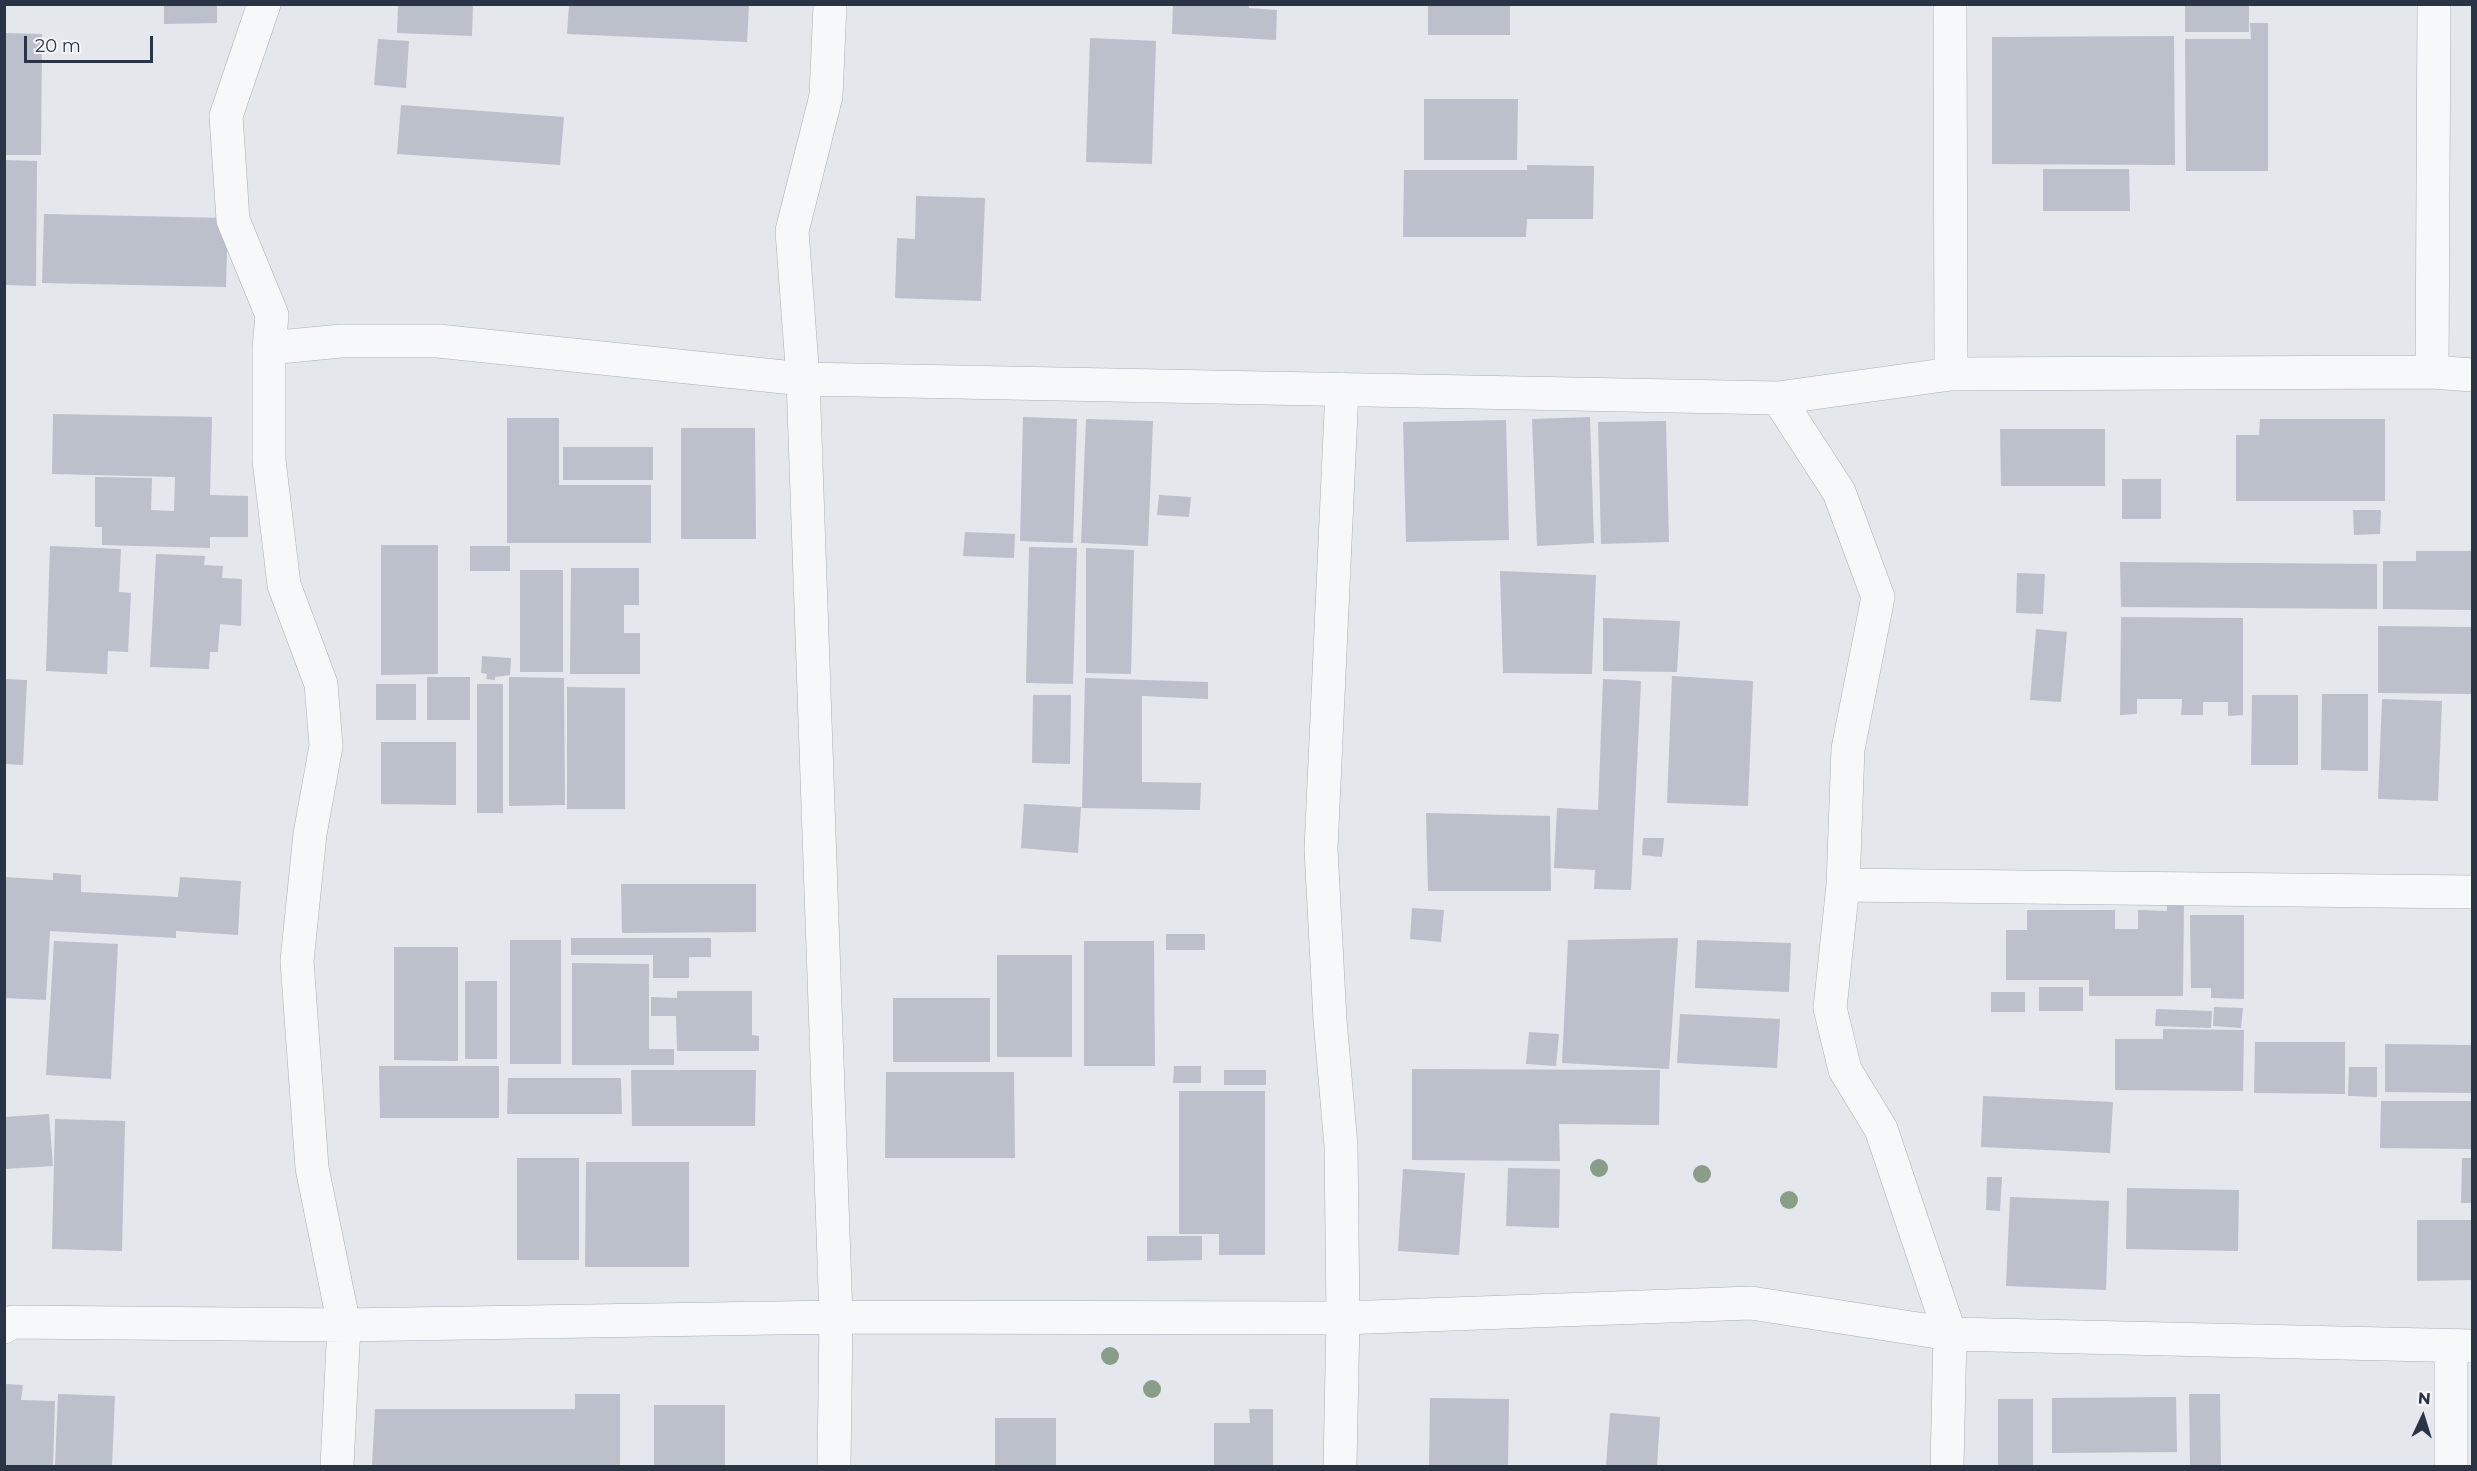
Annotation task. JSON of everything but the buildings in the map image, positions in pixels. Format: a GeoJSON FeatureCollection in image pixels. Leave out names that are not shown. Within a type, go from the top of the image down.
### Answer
{"type":"FeatureCollection","features":[{"type":"Feature","properties":{"kind":"street"},"geometry":{"type":"LineString","coordinates":[[264,4],[226,116],[233,219],[272,315],[269,348],[269,460],[284,585],[321,684],[326,746],[310,834],[297,961],[312,1168],[344,1325],[337,1467]]}},
{"type":"Feature","properties":{"kind":"street"},"geometry":{"type":"LineString","coordinates":[[830,4],[826,96],[792,231],[803,379],[836,1317],[834,1467]]}},
{"type":"Feature","properties":{"kind":"street"},"geometry":{"type":"LineString","coordinates":[[1950,4],[1951,374]]}},
{"type":"Feature","properties":{"kind":"street"},"geometry":{"type":"LineString","coordinates":[[2432,372],[2434,4]]}},
{"type":"Feature","properties":{"kind":"street"},"geometry":{"type":"LineString","coordinates":[[269,348],[341,341],[438,341],[803,379],[1778,398],[1951,374],[2432,372],[2472,375]]}},
{"type":"Feature","properties":{"kind":"street"},"geometry":{"type":"LineString","coordinates":[[1340,1467],[1343,1318],[1341,1146],[1330,1020],[1321,849],[1342,389]]}},
{"type":"Feature","properties":{"kind":"street"},"geometry":{"type":"LineString","coordinates":[[1778,398],[1839,492],[1878,597],[1848,749],[1843,885],[1830,1008],[1845,1070],[1881,1129],[1950,1334],[1947,1467]]}},
{"type":"Feature","properties":{"kind":"street"},"geometry":{"type":"LineString","coordinates":[[1843,885],[2472,892]]}},
{"type":"Feature","properties":{"kind":"street"},"geometry":{"type":"LineString","coordinates":[[4,1327],[13,1322],[344,1325],[836,1317],[1343,1318],[1751,1303],[1950,1334],[2462,1346],[2451,1467]]}}]}
